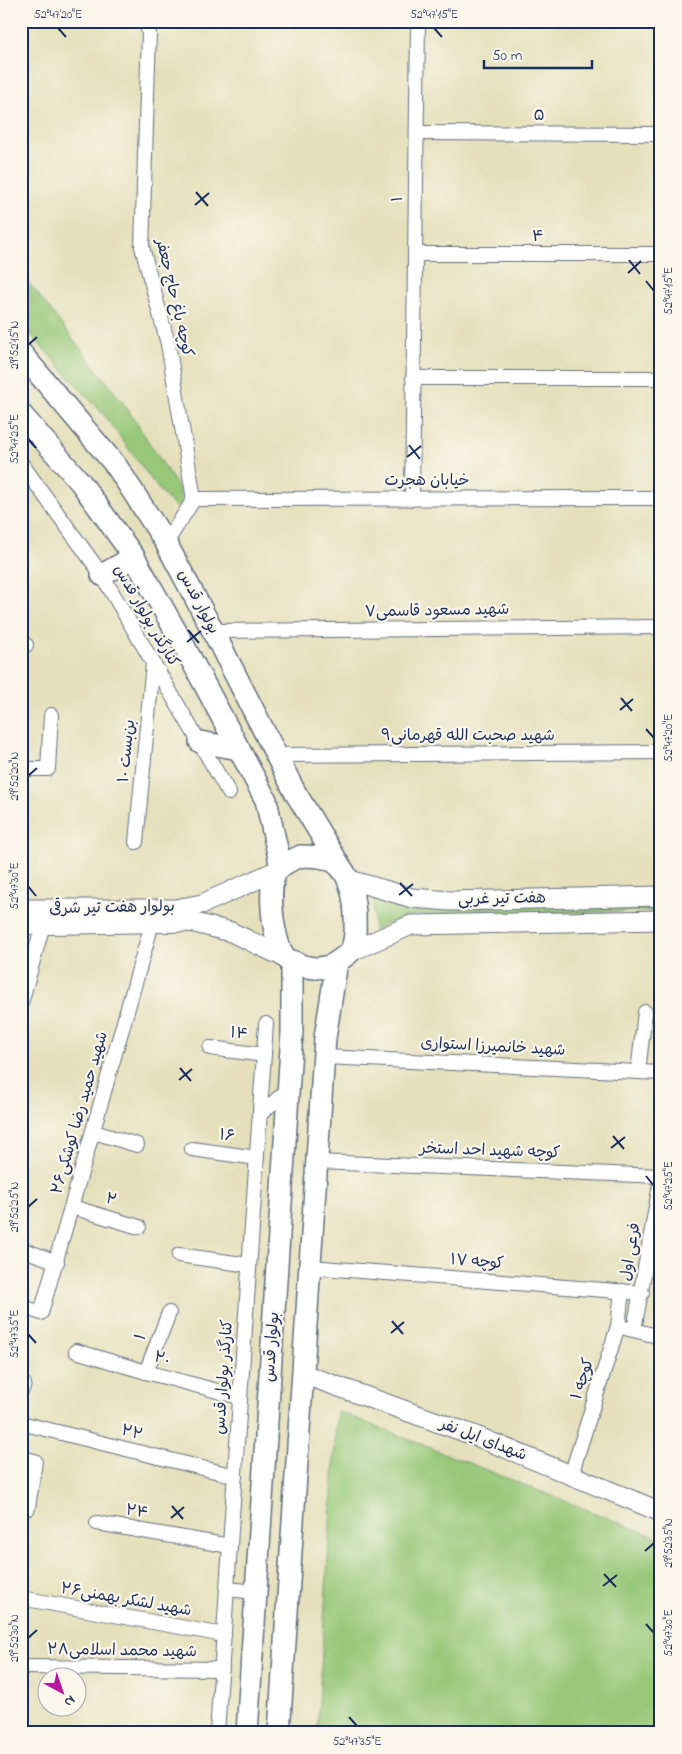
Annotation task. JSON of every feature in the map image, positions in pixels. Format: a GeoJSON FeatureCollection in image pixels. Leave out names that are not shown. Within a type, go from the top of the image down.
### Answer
{"type":"FeatureCollection","features":[{"type":"Feature","properties":{"kind":"main road","name":"بولوار قدس"},"geometry":{"type":"LineString","coordinates":[[21,353],[118,467],[166,542],[295,792],[345,875]]}},
{"type":"Feature","properties":{"kind":"main road","name":"بولوار قدس"},"geometry":{"type":"LineString","coordinates":[[21,414],[81,484],[134,557],[183,644],[266,800],[278,869]]}},
{"type":"Feature","properties":{"kind":"main road"},"geometry":{"type":"LineString","coordinates":[[102,575],[134,557]]}},
{"type":"Feature","properties":{"kind":"main road"},"geometry":{"type":"LineString","coordinates":[[200,742],[239,749]]}},
{"type":"Feature","properties":{"kind":"main road"},"geometry":{"type":"LineString","coordinates":[[266,800],[274,805],[284,804],[291,799],[295,792]]}},
{"type":"Feature","properties":{"kind":"main road"},"geometry":{"type":"LineString","coordinates":[[301,856],[317,857],[330,860],[345,875],[354,900],[356,934],[344,957],[327,968],[313,969],[299,966],[289,960],[278,942],[273,916],[272,891],[278,869],[287,862],[301,856]]}},
{"type":"Feature","properties":{"kind":"main road","name":"بولوار هفت تیر شرقی"},"geometry":{"type":"LineString","coordinates":[[21,910],[175,908],[202,904],[278,869]]}},
{"type":"Feature","properties":{"kind":"main road","name":"هفت تیر غربی"},"geometry":{"type":"LineString","coordinates":[[345,875],[412,898],[450,900],[661,896]]}},
{"type":"Feature","properties":{"kind":"main road","name":"هفت تیر غربی"},"geometry":{"type":"LineString","coordinates":[[344,957],[411,925],[661,920]]}},
{"type":"Feature","properties":{"kind":"main road","name":"بولوار هفت تیر شرقی"},"geometry":{"type":"LineString","coordinates":[[21,925],[191,922],[232,932],[289,960]]}},
{"type":"Feature","properties":{"kind":"main road","name":"بولوار قدس"},"geometry":{"type":"LineString","coordinates":[[279,1733],[325,1047],[344,957]]}},
{"type":"Feature","properties":{"kind":"main road","name":"بولوار قدس"},"geometry":{"type":"LineString","coordinates":[[247,1733],[289,1089],[292,1032],[289,960]]}},
{"type":"Feature","properties":{"kind":"main road"},"geometry":{"type":"LineString","coordinates":[[292,1032],[305,1017],[313,1016],[321,1022],[325,1047]]}},
{"type":"Feature","properties":{"kind":"main road","name":"شهدای ایل نفر"},"geometry":{"type":"LineString","coordinates":[[302,1374],[476,1436],[661,1512]]}},
{"type":"Feature","properties":{"kind":"street","name":"کوچه باغ حاج جعفر"},"geometry":{"type":"LineString","coordinates":[[146,21],[149,33],[142,247],[168,344],[194,499]]}},
{"type":"Feature","properties":{"kind":"street","name":"۱"},"geometry":{"type":"LineString","coordinates":[[412,499],[418,21]]}},
{"type":"Feature","properties":{"kind":"street","name":"۵"},"geometry":{"type":"LineString","coordinates":[[417,133],[661,134]]}},
{"type":"Feature","properties":{"kind":"street","name":"۴"},"geometry":{"type":"LineString","coordinates":[[415,254],[661,254]]}},
{"type":"Feature","properties":{"kind":"street"},"geometry":{"type":"LineString","coordinates":[[413,378],[661,378]]}},
{"type":"Feature","properties":{"kind":"street","name":"کنارگذر بولوار قدس"},"geometry":{"type":"LineString","coordinates":[[21,463],[102,575],[229,793]]}},
{"type":"Feature","properties":{"kind":"street","name":"خیابان هجرت"},"geometry":{"type":"LineString","coordinates":[[194,499],[661,498]]}},
{"type":"Feature","properties":{"kind":"street"},"geometry":{"type":"LineString","coordinates":[[166,542],[194,499]]}},
{"type":"Feature","properties":{"kind":"street","name":"شهید مسعود قاسمی۷"},"geometry":{"type":"LineString","coordinates":[[213,631],[661,627]]}},
{"type":"Feature","properties":{"kind":"street","name":"بن‌بست ۱۰"},"geometry":{"type":"LineString","coordinates":[[136,842],[153,663]]}},
{"type":"Feature","properties":{"kind":"street"},"geometry":{"type":"LineString","coordinates":[[21,769],[48,769],[51,715]]}},
{"type":"Feature","properties":{"kind":"street","name":"شهید صحبت الله قهرمانی۹"},"geometry":{"type":"LineString","coordinates":[[276,755],[661,752]]}},
{"type":"Feature","properties":{"kind":"street","name":"شهید حمید رضا کوشکی۲۶"},"geometry":{"type":"LineString","coordinates":[[21,1306],[42,1313],[151,923]]}},
{"type":"Feature","properties":{"kind":"street"},"geometry":{"type":"LineString","coordinates":[[21,1003],[43,925]]}},
{"type":"Feature","properties":{"kind":"street"},"geometry":{"type":"LineString","coordinates":[[638,1072],[645,1012]]}},
{"type":"Feature","properties":{"kind":"street","name":"کنارگذر بولوار قدس"},"geometry":{"type":"LineString","coordinates":[[217,1733],[266,1024]]}},
{"type":"Feature","properties":{"kind":"street","name":"شهید خانمیرزا استواری"},"geometry":{"type":"LineString","coordinates":[[325,1047],[661,1073]]}},
{"type":"Feature","properties":{"kind":"street","name":"۱۴"},"geometry":{"type":"LineString","coordinates":[[210,1048],[264,1055]]}},
{"type":"Feature","properties":{"kind":"street"},"geometry":{"type":"LineString","coordinates":[[260,1115],[289,1089]]}},
{"type":"Feature","properties":{"kind":"street"},"geometry":{"type":"LineString","coordinates":[[94,1132],[137,1145]]}},
{"type":"Feature","properties":{"kind":"street","name":"۱۶"},"geometry":{"type":"LineString","coordinates":[[192,1149],[257,1158]]}},
{"type":"Feature","properties":{"kind":"street","name":"کوچه شهید احد استخر"},"geometry":{"type":"LineString","coordinates":[[317,1162],[661,1177]]}},
{"type":"Feature","properties":{"kind":"street","name":"فرعی اول"},"geometry":{"type":"LineString","coordinates":[[634,1330],[661,1177]]}},
{"type":"Feature","properties":{"kind":"street","name":"۲"},"geometry":{"type":"LineString","coordinates":[[72,1207],[140,1227]]}},
{"type":"Feature","properties":{"kind":"street"},"geometry":{"type":"LineString","coordinates":[[21,1249],[57,1262]]}},
{"type":"Feature","properties":{"kind":"street"},"geometry":{"type":"LineString","coordinates":[[179,1255],[249,1265]]}},
{"type":"Feature","properties":{"kind":"street","name":"کوچه ۱۷"},"geometry":{"type":"LineString","coordinates":[[310,1267],[642,1293]]}},
{"type":"Feature","properties":{"kind":"street","name":"کوچه ۱"},"geometry":{"type":"LineString","coordinates":[[571,1475],[618,1326],[622,1291]]}},
{"type":"Feature","properties":{"kind":"street","name":"۱"},"geometry":{"type":"LineString","coordinates":[[146,1372],[169,1313]]}},
{"type":"Feature","properties":{"kind":"street"},"geometry":{"type":"LineString","coordinates":[[618,1326],[661,1337]]}},
{"type":"Feature","properties":{"kind":"street","name":"۲۰"},"geometry":{"type":"LineString","coordinates":[[76,1351],[240,1397]]}},
{"type":"Feature","properties":{"kind":"street","name":"۲۲"},"geometry":{"type":"LineString","coordinates":[[21,1423],[235,1476]]}},
{"type":"Feature","properties":{"kind":"street"},"geometry":{"type":"LineString","coordinates":[[21,1458],[35,1461],[28,1508]]}},
{"type":"Feature","properties":{"kind":"street","name":"۲۴"},"geometry":{"type":"LineString","coordinates":[[97,1523],[230,1546]]}},
{"type":"Feature","properties":{"kind":"street"},"geometry":{"type":"LineString","coordinates":[[227,1589],[256,1592]]}},
{"type":"Feature","properties":{"kind":"street","name":"شهید لشکر بهمنی۲۶"},"geometry":{"type":"LineString","coordinates":[[21,1598],[224,1635]]}},
{"type":"Feature","properties":{"kind":"street","name":"شهید محمد اسلامی۲۸"},"geometry":{"type":"LineString","coordinates":[[21,1667],[222,1670]]}},
{"type":"Feature","properties":{"kind":"green space"},"geometry":{"type":"Polygon","coordinates":[[[21,273],[124,404],[178,487],[184,507],[174,506],[160,491],[103,414],[21,324],[21,273]]]}},
{"type":"Feature","properties":{"kind":"green space"},"geometry":{"type":"Polygon","coordinates":[[[373,893],[386,904],[423,909],[661,903],[661,911],[412,915],[385,924],[374,931],[373,893]]]}},
{"type":"Feature","properties":{"kind":"green space"},"geometry":{"type":"Polygon","coordinates":[[[337,1411],[661,1539],[661,1733],[317,1733],[337,1411]]]}}]}
